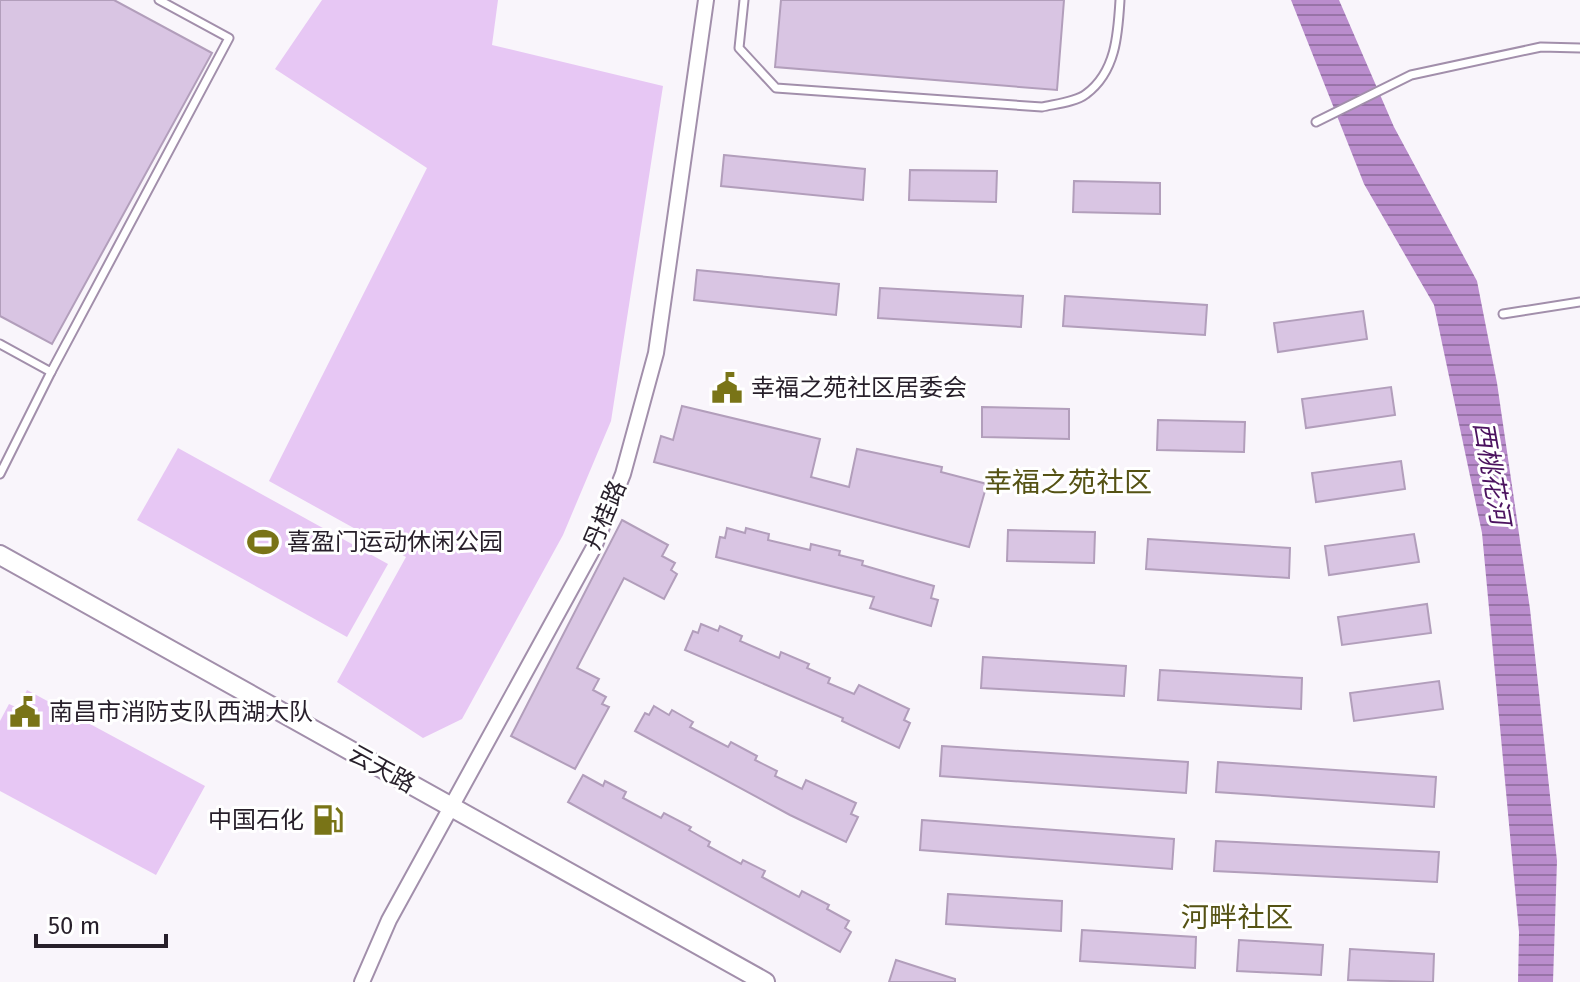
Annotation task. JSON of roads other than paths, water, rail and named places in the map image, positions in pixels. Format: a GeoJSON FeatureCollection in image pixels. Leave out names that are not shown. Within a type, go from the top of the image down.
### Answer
{"type":"FeatureCollection","features":[{"type":"Feature","properties":{"kind":"street","name":"丹桂路"},"geometry":{"type":"LineString","coordinates":[[362,982],[389,920],[594,547],[623,474],[656,353],[706,0]]}},
{"type":"Feature","properties":{"kind":"street","name":"云天路"},"geometry":{"type":"LineString","coordinates":[[0,555],[765,982]]}},
{"type":"Feature","properties":{"kind":"lane"},"geometry":{"type":"LineString","coordinates":[[0,474],[229,38],[159,0]]}},
{"type":"Feature","properties":{"kind":"lane"},"geometry":{"type":"LineString","coordinates":[[744,0],[739,48],[776,88],[1042,107],[1085,96],[1106,71],[1118,41],[1120,0]]}},
{"type":"Feature","properties":{"kind":"lane"},"geometry":{"type":"LineString","coordinates":[[1316,122],[1407,77],[1541,47],[1580,48]]}},
{"type":"Feature","properties":{"kind":"lane"},"geometry":{"type":"LineString","coordinates":[[1503,314],[1580,302]]}},
{"type":"Feature","properties":{"kind":"lane"},"geometry":{"type":"LineString","coordinates":[[0,344],[51,372]]}},
{"type":"Feature","properties":{"kind":"water","name":"西桃花河"},"geometry":{"type":"Polygon","coordinates":[[[1291,0],[1339,0],[1394,127],[1477,281],[1497,383],[1530,609],[1557,861],[1553,982],[1518,982],[1519,932],[1482,533],[1434,305],[1364,184],[1291,0]]]}},
{"type":"Feature","properties":{"kind":"place","name":"幸福之苑社区居委会"},"geometry":{"type":"Point","coordinates":[727,388]}},
{"type":"Feature","properties":{"kind":"place","name":"喜盈门运动休闲公园"},"geometry":{"type":"Point","coordinates":[263,542]}},
{"type":"Feature","properties":{"kind":"place","name":"南昌市消防支队西湖大队"},"geometry":{"type":"Point","coordinates":[25,712]}},
{"type":"Feature","properties":{"kind":"place","name":"中国石化"},"geometry":{"type":"Point","coordinates":[328,820]}},
{"type":"Feature","properties":{"kind":"district","name":"幸福之苑社区"},"geometry":{"type":"Point","coordinates":[1068,482]}},
{"type":"Feature","properties":{"kind":"district","name":"河畔社区"},"geometry":{"type":"Point","coordinates":[1237,917]}}]}
